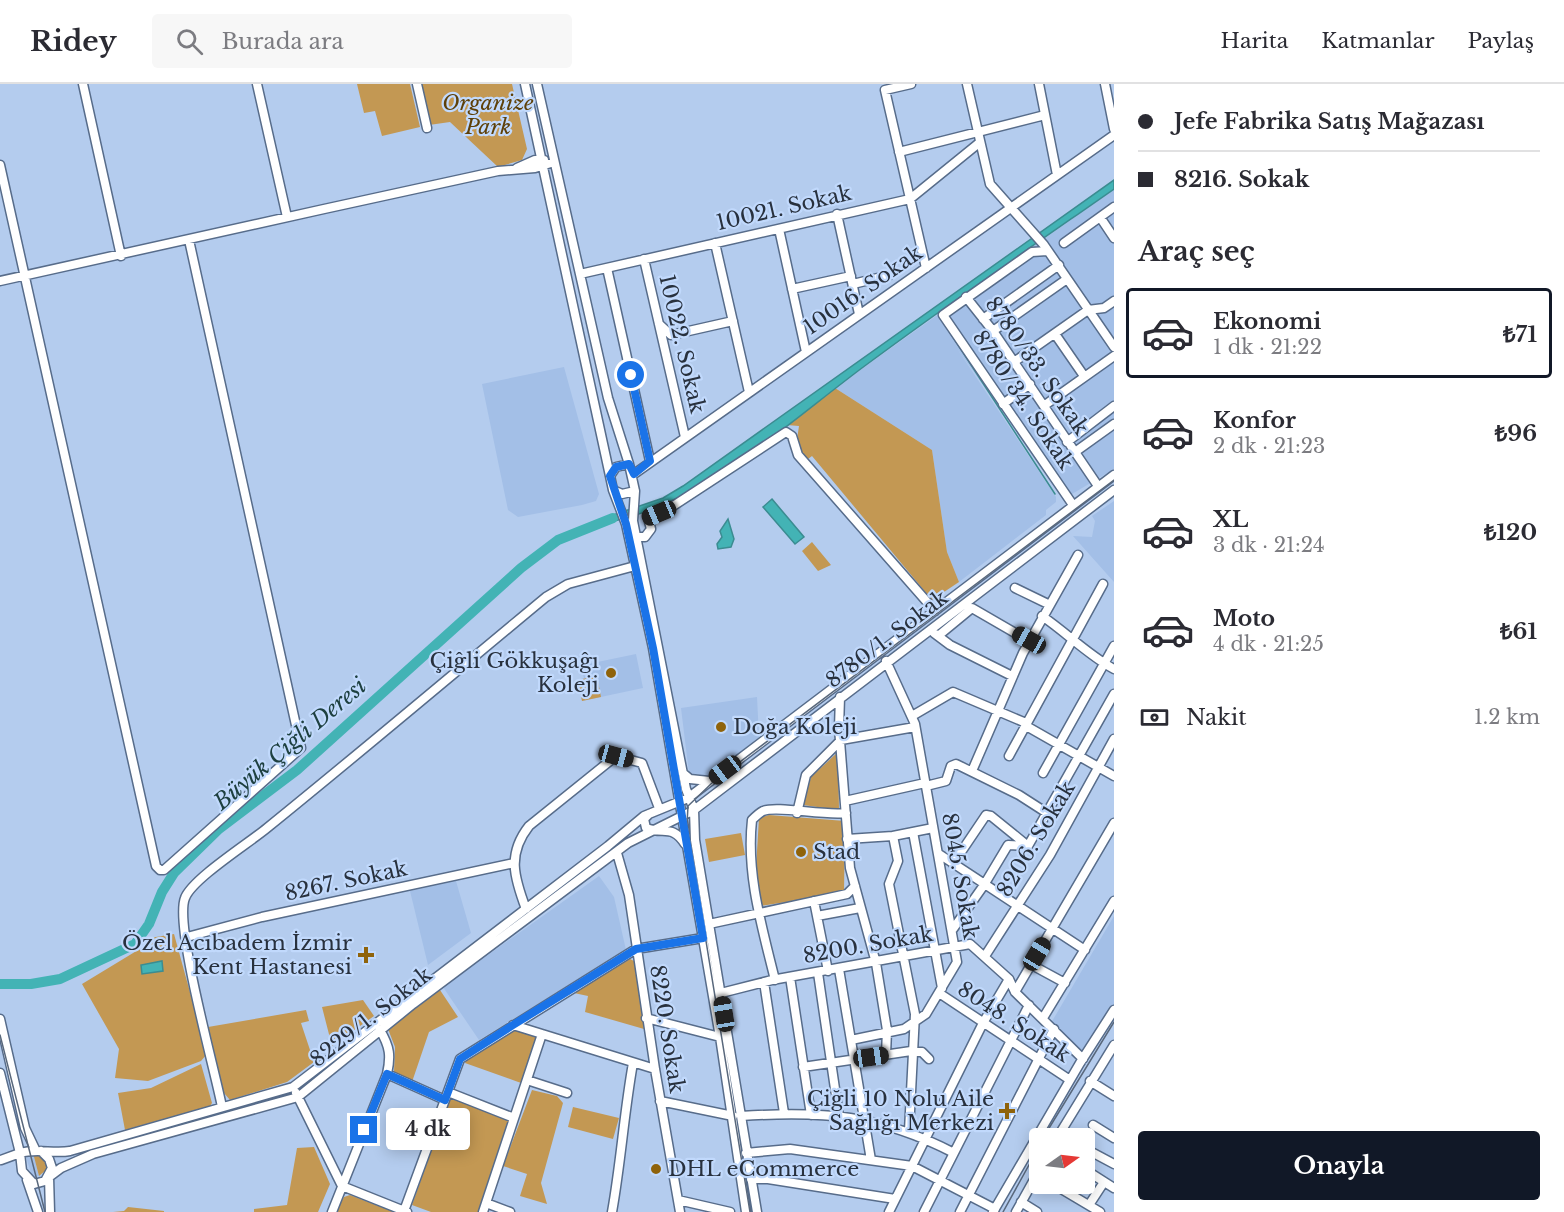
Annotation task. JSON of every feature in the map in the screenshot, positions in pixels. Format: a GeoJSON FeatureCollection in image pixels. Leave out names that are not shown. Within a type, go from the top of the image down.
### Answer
{"type":"FeatureCollection","features":[{"type":"Feature","properties":{"kind":"street"},"geometry":{"type":"LineString","coordinates":[[83,84],[121,256]]}},
{"type":"Feature","properties":{"kind":"street"},"geometry":{"type":"LineString","coordinates":[[257,84],[287,217]]}},
{"type":"Feature","properties":{"kind":"street"},"geometry":{"type":"LineString","coordinates":[[417,84],[427,128]]}},
{"type":"Feature","properties":{"kind":"street"},"geometry":{"type":"LineString","coordinates":[[525,84],[613,489],[621,511],[631,523]]}},
{"type":"Feature","properties":{"kind":"street"},"geometry":{"type":"LineString","coordinates":[[537,84],[608,398],[634,474],[635,490],[631,523],[635,566],[657,668],[720,1037],[757,1212]]}},
{"type":"Feature","properties":{"kind":"street"},"geometry":{"type":"LineString","coordinates":[[911,84],[885,90],[926,268]]}},
{"type":"Feature","properties":{"kind":"street"},"geometry":{"type":"LineString","coordinates":[[967,84],[990,184],[1033,231],[1114,347]]}},
{"type":"Feature","properties":{"kind":"street"},"geometry":{"type":"LineString","coordinates":[[1039,84],[1057,175]]}},
{"type":"Feature","properties":{"kind":"street"},"geometry":{"type":"LineString","coordinates":[[1105,84],[1114,129]]}},
{"type":"Feature","properties":{"kind":"street"},"geometry":{"type":"LineString","coordinates":[[899,152],[1045,115]]}},
{"type":"Feature","properties":{"kind":"street","name":"10016. Sokak"},"geometry":{"type":"LineString","coordinates":[[634,474],[1114,135]]}},
{"type":"Feature","properties":{"kind":"street"},"geometry":{"type":"LineString","coordinates":[[522,167],[538,143]]}},
{"type":"Feature","properties":{"kind":"street","name":"10021. Sokak"},"geometry":{"type":"LineString","coordinates":[[580,274],[910,199],[979,143]]}},
{"type":"Feature","properties":{"kind":"street"},"geometry":{"type":"LineString","coordinates":[[0,281],[121,256],[287,217],[554,162]]}},
{"type":"Feature","properties":{"kind":"street"},"geometry":{"type":"LineString","coordinates":[[0,165],[156,866],[164,870],[301,748],[189,240]]}},
{"type":"Feature","properties":{"kind":"street"},"geometry":{"type":"LineString","coordinates":[[522,167],[539,177],[547,186]]}},
{"type":"Feature","properties":{"kind":"street"},"geometry":{"type":"LineString","coordinates":[[1064,243],[1114,207]]}},
{"type":"Feature","properties":{"kind":"street"},"geometry":{"type":"LineString","coordinates":[[837,214],[859,314]]}},
{"type":"Feature","properties":{"kind":"street"},"geometry":{"type":"LineString","coordinates":[[1100,217],[1114,238]]}},
{"type":"Feature","properties":{"kind":"street"},"geometry":{"type":"LineString","coordinates":[[779,229],[806,352]]}},
{"type":"Feature","properties":{"kind":"street"},"geometry":{"type":"LineString","coordinates":[[715,243],[749,392]]}},
{"type":"Feature","properties":{"kind":"street"},"geometry":{"type":"LineString","coordinates":[[966,297],[1032,252],[1045,248]]}},
{"type":"Feature","properties":{"kind":"street","name":"10022. Sokak"},"geometry":{"type":"LineString","coordinates":[[644,259],[685,437]]}},
{"type":"Feature","properties":{"kind":"street"},"geometry":{"type":"LineString","coordinates":[[983,319],[1059,266]]}},
{"type":"Feature","properties":{"kind":"street"},"geometry":{"type":"LineString","coordinates":[[607,267],[650,461]]}},
{"type":"Feature","properties":{"kind":"street"},"geometry":{"type":"LineString","coordinates":[[792,289],[890,274]]}},
{"type":"Feature","properties":{"kind":"street"},"geometry":{"type":"LineString","coordinates":[[993,331],[1067,279]]}},
{"type":"Feature","properties":{"kind":"street","name":"8780/34. Sokak"},"geometry":{"type":"LineString","coordinates":[[966,297],[943,315],[1071,507],[1075,519]]}},
{"type":"Feature","properties":{"kind":"street","name":"8780/33. Sokak"},"geometry":{"type":"LineString","coordinates":[[966,297],[1045,405],[1067,442],[1098,486]]}},
{"type":"Feature","properties":{"kind":"street"},"geometry":{"type":"LineString","coordinates":[[1014,362],[1088,310],[1104,308],[1114,301]]}},
{"type":"Feature","properties":{"kind":"street"},"geometry":{"type":"LineString","coordinates":[[659,324],[671,335],[733,321]]}},
{"type":"Feature","properties":{"kind":"street"},"geometry":{"type":"LineString","coordinates":[[1055,334],[1084,376]]}},
{"type":"Feature","properties":{"kind":"street"},"geometry":{"type":"LineString","coordinates":[[1045,405],[1114,356]]}},
{"type":"Feature","properties":{"kind":"street"},"geometry":{"type":"LineString","coordinates":[[1002,404],[1030,384]]}},
{"type":"Feature","properties":{"kind":"street"},"geometry":{"type":"LineString","coordinates":[[1067,442],[1114,406]]}},
{"type":"Feature","properties":{"kind":"street"},"geometry":{"type":"LineString","coordinates":[[1075,452],[1114,424]]}},
{"type":"Feature","properties":{"kind":"street"},"geometry":{"type":"LineString","coordinates":[[631,523],[670,508],[786,432],[792,436],[798,455],[935,611]]}},
{"type":"Feature","properties":{"kind":"street"},"geometry":{"type":"LineString","coordinates":[[610,476],[616,467],[629,464]]}},
{"type":"Feature","properties":{"kind":"street"},"geometry":{"type":"LineString","coordinates":[[1071,507],[1114,475]]}},
{"type":"Feature","properties":{"kind":"street"},"geometry":{"type":"LineString","coordinates":[[613,489],[622,495],[635,490]]}},
{"type":"Feature","properties":{"kind":"street","name":"8780/1. Sokak"},"geometry":{"type":"LineString","coordinates":[[682,815],[694,810],[928,629],[1114,490]]}},
{"type":"Feature","properties":{"kind":"street","name":"8229/1. Sokak"},"geometry":{"type":"LineString","coordinates":[[38,1150],[70,1151],[293,1087],[649,813],[688,798],[1071,507]]}},
{"type":"Feature","properties":{"kind":"street"},"geometry":{"type":"LineString","coordinates":[[632,536],[645,537],[651,529],[648,518]]}},
{"type":"Feature","properties":{"kind":"street"},"geometry":{"type":"LineString","coordinates":[[632,536],[688,798],[694,810],[695,840],[721,993],[737,1116],[746,1212]]}},
{"type":"Feature","properties":{"kind":"street"},"geometry":{"type":"LineString","coordinates":[[972,771],[1029,640],[1078,555]]}},
{"type":"Feature","properties":{"kind":"street"},"geometry":{"type":"LineString","coordinates":[[222,1107],[188,958],[183,908],[185,897],[207,875],[269,827],[549,595],[568,584],[635,566]]}},
{"type":"Feature","properties":{"kind":"street"},"geometry":{"type":"LineString","coordinates":[[1009,756],[1103,584]]}},
{"type":"Feature","properties":{"kind":"street"},"geometry":{"type":"LineString","coordinates":[[1015,588],[1048,604]]}},
{"type":"Feature","properties":{"kind":"street"},"geometry":{"type":"LineString","coordinates":[[938,636],[972,608],[1029,640]]}},
{"type":"Feature","properties":{"kind":"street"},"geometry":{"type":"LineString","coordinates":[[1042,616],[1114,669]]}},
{"type":"Feature","properties":{"kind":"street"},"geometry":{"type":"LineString","coordinates":[[928,629],[950,645],[1012,675]]}},
{"type":"Feature","properties":{"kind":"street"},"geometry":{"type":"LineString","coordinates":[[1043,773],[1057,744],[1114,646]]}},
{"type":"Feature","properties":{"kind":"street","name":"8045. Sokak"},"geometry":{"type":"LineString","coordinates":[[851,1040],[886,1034],[926,1014],[957,962],[953,929],[915,727],[886,661]]}},
{"type":"Feature","properties":{"kind":"street"},"geometry":{"type":"LineString","coordinates":[[912,716],[953,693],[1026,723],[1028,727],[1114,776]]}},
{"type":"Feature","properties":{"kind":"street"},"geometry":{"type":"LineString","coordinates":[[1028,846],[1114,694]]}},
{"type":"Feature","properties":{"kind":"street"},"geometry":{"type":"LineString","coordinates":[[840,697],[850,868],[876,963],[886,1034],[886,1055]]}},
{"type":"Feature","properties":{"kind":"street"},"geometry":{"type":"LineString","coordinates":[[797,813],[806,775],[841,740],[915,727]]}},
{"type":"Feature","properties":{"kind":"street","name":"8206. Sokak"},"geometry":{"type":"LineString","coordinates":[[985,956],[1050,855],[1114,739]]}},
{"type":"Feature","properties":{"kind":"street"},"geometry":{"type":"LineString","coordinates":[[526,909],[518,887],[514,863],[518,841],[530,826],[616,756],[642,763],[659,808]]}},
{"type":"Feature","properties":{"kind":"street"},"geometry":{"type":"LineString","coordinates":[[845,801],[946,781],[954,764],[1019,795],[1047,813]]}},
{"type":"Feature","properties":{"kind":"street"},"geometry":{"type":"LineString","coordinates":[[684,774],[690,779],[710,781]]}},
{"type":"Feature","properties":{"kind":"street"},"geometry":{"type":"LineString","coordinates":[[775,980],[750,866],[752,820],[762,811],[776,809],[830,815],[846,813]]}},
{"type":"Feature","properties":{"kind":"street"},"geometry":{"type":"LineString","coordinates":[[649,813],[644,824],[652,830],[670,830],[679,834],[688,847]]}},
{"type":"Feature","properties":{"kind":"street","name":"8229/1. Sokak"},"geometry":{"type":"LineString","coordinates":[[49,1178],[61,1168],[93,1154],[298,1097],[380,1030],[628,843],[682,815]]}},
{"type":"Feature","properties":{"kind":"street"},"geometry":{"type":"LineString","coordinates":[[953,864],[987,815],[1028,846]]}},
{"type":"Feature","properties":{"kind":"street"},"geometry":{"type":"LineString","coordinates":[[1015,992],[1114,823]]}},
{"type":"Feature","properties":{"kind":"street"},"geometry":{"type":"LineString","coordinates":[[847,839],[893,836],[933,828]]}},
{"type":"Feature","properties":{"kind":"street"},"geometry":{"type":"LineString","coordinates":[[913,832],[940,991]]}},
{"type":"Feature","properties":{"kind":"street"},"geometry":{"type":"LineString","coordinates":[[893,836],[898,861],[889,884],[915,1014],[912,1023],[909,1131]]}},
{"type":"Feature","properties":{"kind":"street"},"geometry":{"type":"LineString","coordinates":[[953,929],[984,885],[1008,844],[1028,846]]}},
{"type":"Feature","properties":{"kind":"street","name":"8220. Sokak"},"geometry":{"type":"LineString","coordinates":[[616,853],[628,895],[646,1018],[680,1212]]}},
{"type":"Feature","properties":{"kind":"street"},"geometry":{"type":"LineString","coordinates":[[939,854],[1085,950]]}},
{"type":"Feature","properties":{"kind":"street","name":"8267. Sokak"},"geometry":{"type":"LineString","coordinates":[[187,937],[262,917],[514,863]]}},
{"type":"Feature","properties":{"kind":"street"},"geometry":{"type":"LineString","coordinates":[[709,924],[847,894],[855,886]]}},
{"type":"Feature","properties":{"kind":"street"},"geometry":{"type":"LineString","coordinates":[[814,901],[828,971]]}},
{"type":"Feature","properties":{"kind":"street"},"geometry":{"type":"LineString","coordinates":[[1043,1018],[1114,901]]}},
{"type":"Feature","properties":{"kind":"street"},"geometry":{"type":"LineString","coordinates":[[817,916],[860,908]]}},
{"type":"Feature","properties":{"kind":"street"},"geometry":{"type":"LineString","coordinates":[[293,1087],[342,1186],[406,1212],[460,1059],[636,949],[703,938]]}},
{"type":"Feature","properties":{"kind":"street","name":"8200. Sokak"},"geometry":{"type":"LineString","coordinates":[[721,993],[764,982],[970,944],[1009,979],[1015,992],[1083,1059]]}},
{"type":"Feature","properties":{"kind":"street"},"geometry":{"type":"LineString","coordinates":[[1030,964],[1065,983]]}},
{"type":"Feature","properties":{"kind":"street"},"geometry":{"type":"LineString","coordinates":[[839,969],[871,1160]]}},
{"type":"Feature","properties":{"kind":"street"},"geometry":{"type":"LineString","coordinates":[[818,973],[840,1116]]}},
{"type":"Feature","properties":{"kind":"street"},"geometry":{"type":"LineString","coordinates":[[790,977],[811,1115]]}},
{"type":"Feature","properties":{"kind":"street"},"geometry":{"type":"LineString","coordinates":[[889,1212],[983,1023],[1009,979]]}},
{"type":"Feature","properties":{"kind":"street"},"geometry":{"type":"LineString","coordinates":[[764,982],[784,1113]]}},
{"type":"Feature","properties":{"kind":"street","name":"8048. Sokak"},"geometry":{"type":"LineString","coordinates":[[940,991],[983,1023],[1070,1080]]}},
{"type":"Feature","properties":{"kind":"street"},"geometry":{"type":"LineString","coordinates":[[924,1212],[1029,1005]]}},
{"type":"Feature","properties":{"kind":"street"},"geometry":{"type":"LineString","coordinates":[[746,1154],[790,1149],[912,1166],[994,1210],[1114,1010]]}},
{"type":"Feature","properties":{"kind":"street"},"geometry":{"type":"LineString","coordinates":[[646,1018],[720,1037]]}},
{"type":"Feature","properties":{"kind":"street"},"geometry":{"type":"LineString","coordinates":[[0,1019],[25,1128],[38,1150],[51,1163],[50,1212]]}},
{"type":"Feature","properties":{"kind":"street"},"geometry":{"type":"LineString","coordinates":[[513,1025],[655,1070]]}},
{"type":"Feature","properties":{"kind":"street"},"geometry":{"type":"LineString","coordinates":[[960,1212],[1054,1029]]}},
{"type":"Feature","properties":{"kind":"street"},"geometry":{"type":"LineString","coordinates":[[332,1212],[387,1074],[391,1057],[389,1046],[380,1030]]}},
{"type":"Feature","properties":{"kind":"street"},"geometry":{"type":"LineString","coordinates":[[510,1212],[484,1208],[542,1034]]}},
{"type":"Feature","properties":{"kind":"street"},"geometry":{"type":"LineString","coordinates":[[1063,1128],[1090,1082],[1111,1056],[1114,1045]]}},
{"type":"Feature","properties":{"kind":"street"},"geometry":{"type":"LineString","coordinates":[[803,1067],[911,1051],[922,1052],[929,1059]]}},
{"type":"Feature","properties":{"kind":"street"},"geometry":{"type":"LineString","coordinates":[[612,1212],[622,1158],[623,1118],[633,1063]]}},
{"type":"Feature","properties":{"kind":"street"},"geometry":{"type":"LineString","coordinates":[[0,1073],[24,1174],[38,1212]]}},
{"type":"Feature","properties":{"kind":"street"},"geometry":{"type":"LineString","coordinates":[[387,1074],[514,1118]]}},
{"type":"Feature","properties":{"kind":"street"},"geometry":{"type":"LineString","coordinates":[[527,1080],[567,1093]]}},
{"type":"Feature","properties":{"kind":"street"},"geometry":{"type":"LineString","coordinates":[[1090,1082],[1114,1096]]}},
{"type":"Feature","properties":{"kind":"street"},"geometry":{"type":"LineString","coordinates":[[660,1101],[737,1116],[784,1113],[864,1119],[909,1131],[954,1153]]}},
{"type":"Feature","properties":{"kind":"street"},"geometry":{"type":"LineString","coordinates":[[1093,1125],[1114,1138]]}},
{"type":"Feature","properties":{"kind":"street"},"geometry":{"type":"LineString","coordinates":[[0,1160],[38,1150]]}},
{"type":"Feature","properties":{"kind":"street"},"geometry":{"type":"LineString","coordinates":[[1095,1154],[1114,1164]]}},
{"type":"Feature","properties":{"kind":"street"},"geometry":{"type":"LineString","coordinates":[[0,1160],[24,1174],[34,1184],[49,1178]]}},
{"type":"Feature","properties":{"kind":"street"},"geometry":{"type":"LineString","coordinates":[[1095,1176],[1114,1188]]}},
{"type":"Feature","properties":{"kind":"street"},"geometry":{"type":"LineString","coordinates":[[751,1179],[768,1179],[895,1198]]}},
{"type":"Feature","properties":{"kind":"street"},"geometry":{"type":"LineString","coordinates":[[1089,1206],[1104,1182]]}},
{"type":"Feature","properties":{"kind":"street"},"geometry":{"type":"LineString","coordinates":[[1016,1212],[1029,1189]]}},
{"type":"Feature","properties":{"kind":"street"},"geometry":{"type":"LineString","coordinates":[[1069,1194],[1100,1212]]}},
{"type":"Feature","properties":{"kind":"street"},"geometry":{"type":"LineString","coordinates":[[678,1200],[730,1212]]}},
{"type":"Feature","properties":{"kind":"street"},"geometry":{"type":"LineString","coordinates":[[1021,1202],[1037,1212]]}},
{"type":"Feature","properties":{"kind":"shaded area"},"geometry":{"type":"Polygon","coordinates":[[[1114,180],[1114,189],[897,342],[747,456],[682,496],[649,511],[614,521],[613,515],[663,498],[683,486],[1114,180]]]}},
{"type":"Feature","properties":{"kind":"shaded area"},"geometry":{"type":"Polygon","coordinates":[[[1114,189],[1114,469],[1072,494],[1058,491],[956,347],[1056,497],[1056,502],[1046,510],[1046,515],[959,582],[947,552],[932,450],[835,388],[1114,189]]]}},
{"type":"Feature","properties":{"kind":"shaded area"},"geometry":{"type":"Polygon","coordinates":[[[564,367],[599,494],[596,501],[582,505],[518,517],[508,510],[482,384],[564,367]]]}},
{"type":"Feature","properties":{"kind":"shaded area"},"geometry":{"type":"Polygon","coordinates":[[[772,499],[804,537],[795,544],[763,507],[772,499]]]}},
{"type":"Feature","properties":{"kind":"shaded area"},"geometry":{"type":"Polygon","coordinates":[[[1114,501],[1114,582],[1073,536],[1092,537],[1095,521],[1092,516],[1114,501]]]}},
{"type":"Feature","properties":{"kind":"shaded area"},"geometry":{"type":"Polygon","coordinates":[[[728,519],[734,539],[731,547],[718,549],[717,544],[722,537],[720,531],[728,519]]]}},
{"type":"Feature","properties":{"kind":"shaded area","name":"Çiĝli Gökkuşaĝı Koleji"},"geometry":{"type":"Polygon","coordinates":[[[636,654],[643,688],[582,701],[578,680],[584,678],[581,668],[583,665],[636,654]]]}},
{"type":"Feature","properties":{"kind":"shaded area","name":"Doğa Koleji"},"geometry":{"type":"Polygon","coordinates":[[[757,697],[759,737],[711,776],[689,773],[681,708],[757,697]]]}},
{"type":"Feature","properties":{"kind":"shaded area"},"geometry":{"type":"Polygon","coordinates":[[[599,876],[614,897],[626,950],[479,1040],[443,987],[599,876]]]}},
{"type":"Feature","properties":{"kind":"shaded area"},"geometry":{"type":"Polygon","coordinates":[[[456,881],[471,933],[428,965],[410,891],[456,881]]]}},
{"type":"Feature","properties":{"kind":"shaded area"},"geometry":{"type":"Polygon","coordinates":[[[1114,916],[1114,1009],[1083,1055],[1051,1023],[1114,916]]]}},
{"type":"Feature","properties":{"kind":"shaded area"},"geometry":{"type":"Polygon","coordinates":[[[162,961],[163,971],[142,974],[141,965],[162,961]]]}},
{"type":"Feature","properties":{"kind":"shaded area"},"geometry":{"type":"Polygon","coordinates":[[[33,1153],[39,1176],[36,1177],[32,1176],[26,1157],[33,1153]]]}},
{"type":"Feature","properties":{"kind":"green space"},"geometry":{"type":"Polygon","coordinates":[[[357,84],[410,84],[420,127],[382,136],[375,111],[364,113],[357,84]]]}},
{"type":"Feature","properties":{"kind":"green space","name":"Organize Park"},"geometry":{"type":"Polygon","coordinates":[[[420,84],[512,84],[527,149],[522,160],[498,167],[450,122],[429,125],[420,84]]]}},
{"type":"Feature","properties":{"kind":"green space"},"geometry":{"type":"Polygon","coordinates":[[[835,388],[932,450],[947,552],[959,582],[932,600],[812,456],[808,459],[796,446],[799,426],[787,425],[835,388]]]}},
{"type":"Feature","properties":{"kind":"green space"},"geometry":{"type":"Polygon","coordinates":[[[812,542],[831,565],[818,571],[802,551],[812,542]]]}},
{"type":"Feature","properties":{"kind":"green space"},"geometry":{"type":"Polygon","coordinates":[[[597,676],[601,697],[582,701],[578,680],[597,676]]]}},
{"type":"Feature","properties":{"kind":"green space"},"geometry":{"type":"Polygon","coordinates":[[[838,752],[839,810],[803,805],[811,777],[838,752]]]}},
{"type":"Feature","properties":{"kind":"green space","name":"Stad"},"geometry":{"type":"Polygon","coordinates":[[[769,815],[845,821],[844,893],[761,906],[755,884],[759,818],[769,815]]]}},
{"type":"Feature","properties":{"kind":"green space"},"geometry":{"type":"Polygon","coordinates":[[[741,833],[745,855],[709,862],[705,839],[741,833]]]}},
{"type":"Feature","properties":{"kind":"green space"},"geometry":{"type":"Polygon","coordinates":[[[174,934],[207,1054],[201,1061],[148,1081],[115,1078],[119,1049],[82,984],[143,947],[150,938],[174,934]]]}},
{"type":"Feature","properties":{"kind":"green space"},"geometry":{"type":"Polygon","coordinates":[[[630,959],[634,961],[644,1029],[585,1012],[588,996],[574,993],[630,959]]]}},
{"type":"Feature","properties":{"kind":"green space"},"geometry":{"type":"Polygon","coordinates":[[[440,990],[458,1017],[429,1032],[412,1082],[394,1072],[395,1047],[388,1029],[440,990]]]}},
{"type":"Feature","properties":{"kind":"green space"},"geometry":{"type":"Polygon","coordinates":[[[363,1000],[374,1016],[332,1046],[322,1007],[363,1000]]]}},
{"type":"Feature","properties":{"kind":"green space"},"geometry":{"type":"Polygon","coordinates":[[[306,1010],[309,1021],[301,1023],[314,1062],[287,1082],[230,1100],[224,1093],[208,1027],[306,1010]]]}},
{"type":"Feature","properties":{"kind":"green space"},"geometry":{"type":"Polygon","coordinates":[[[514,1028],[537,1036],[521,1083],[465,1063],[467,1058],[514,1028]]]}},
{"type":"Feature","properties":{"kind":"green space"},"geometry":{"type":"Polygon","coordinates":[[[201,1064],[212,1103],[210,1106],[125,1130],[118,1093],[151,1088],[201,1064]]]}},
{"type":"Feature","properties":{"kind":"green space"},"geometry":{"type":"Polygon","coordinates":[[[532,1090],[557,1096],[563,1103],[541,1183],[547,1204],[520,1196],[527,1174],[503,1166],[532,1090]]]}},
{"type":"Feature","properties":{"kind":"green space"},"geometry":{"type":"Polygon","coordinates":[[[450,1098],[509,1120],[480,1212],[431,1212],[412,1205],[450,1098]]]}},
{"type":"Feature","properties":{"kind":"green space"},"geometry":{"type":"Polygon","coordinates":[[[573,1107],[619,1118],[613,1139],[568,1127],[573,1107]]]}},
{"type":"Feature","properties":{"kind":"green space"},"geometry":{"type":"Polygon","coordinates":[[[314,1147],[330,1184],[318,1212],[254,1212],[254,1209],[287,1205],[297,1148],[314,1147]]]}},
{"type":"Feature","properties":{"kind":"green space"},"geometry":{"type":"Polygon","coordinates":[[[33,1153],[41,1154],[47,1164],[46,1170],[39,1176],[33,1153]]]}},
{"type":"Feature","properties":{"kind":"green space"},"geometry":{"type":"Polygon","coordinates":[[[350,1195],[394,1212],[336,1212],[344,1197],[350,1195]]]}},
{"type":"Feature","properties":{"kind":"green space"},"geometry":{"type":"Polygon","coordinates":[[[128,1207],[164,1212],[113,1212],[124,1211],[128,1207]]]}},
{"type":"Feature","properties":{"kind":"waterway"},"geometry":{"type":"LineString","coordinates":[[949,331],[1055,494]]}},
{"type":"Feature","properties":{"kind":"waterway","name":"Büyük Çiğli Deresi"},"geometry":{"type":"LineString","coordinates":[[0,984],[31,984],[60,979],[135,944],[149,924],[162,892],[174,873],[219,829],[297,770],[521,568],[558,540],[613,518]]}},
{"type":"Feature","properties":{"kind":"tram line"},"geometry":{"type":"LineString","coordinates":[[750,1212],[687,824],[688,806],[712,783],[1114,480]]}},
{"type":"Feature","properties":{"kind":"tram line"},"geometry":{"type":"LineString","coordinates":[[0,1035],[45,1212]]}},
{"type":"Feature","properties":{"kind":"railway"},"geometry":{"type":"LineString","coordinates":[[1049,1128],[1114,1022]]}},
{"type":"Feature","properties":{"kind":"railway"},"geometry":{"type":"LineString","coordinates":[[1003,1212],[1029,1165]]}},
{"type":"Feature","properties":{"kind":"place","name":"Çiĝli Gökkuşaĝı Koleji"},"geometry":{"type":"Point","coordinates":[611,673]}},
{"type":"Feature","properties":{"kind":"place","name":"Doğa Koleji"},"geometry":{"type":"Point","coordinates":[721,727]}},
{"type":"Feature","properties":{"kind":"place","name":"Stad"},"geometry":{"type":"Point","coordinates":[801,852]}},
{"type":"Feature","properties":{"kind":"place","name":"Özel Acıbadem İzmir Kent Hastanesi"},"geometry":{"type":"Point","coordinates":[366,955]}},
{"type":"Feature","properties":{"kind":"place","name":"Çiğli 10 Nolu Aile Sağlığı Merkezi"},"geometry":{"type":"Point","coordinates":[1007,1111]}},
{"type":"Feature","properties":{"kind":"place","name":"DHL eCommerce"},"geometry":{"type":"Point","coordinates":[656,1169]}},
{"type":"Feature","properties":{"kind":"route"},"geometry":{"type":"LineString","coordinates":[[364,1130],[387,1074],[445,1100],[460,1059],[513,1025],[636,949],[703,938],[653,648],[626,524],[610,476],[616,467],[629,464],[634,474],[650,461],[631,375]]}}]}
